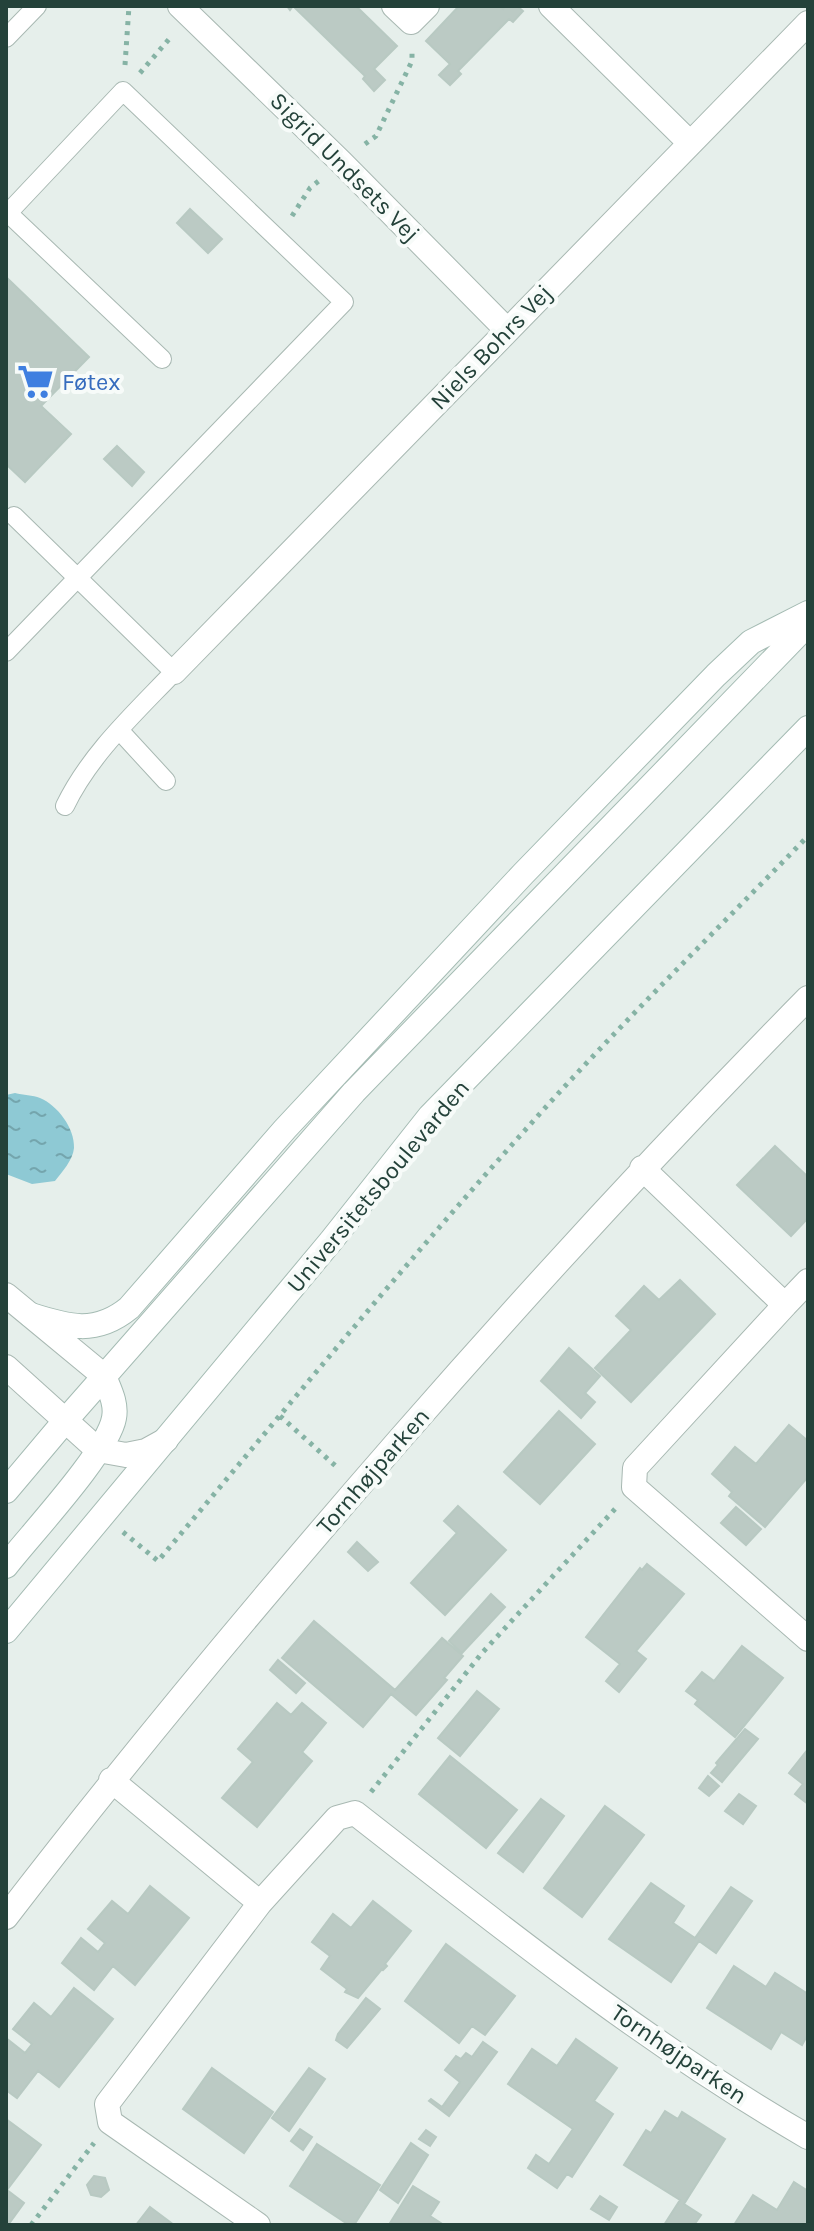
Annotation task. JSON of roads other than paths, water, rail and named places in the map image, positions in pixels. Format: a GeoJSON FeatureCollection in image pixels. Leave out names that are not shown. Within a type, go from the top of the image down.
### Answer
{"type":"FeatureCollection","features":[{"type":"Feature","properties":{"kind":"street"},"geometry":{"type":"LineString","coordinates":[[551,6],[690,143]]}},
{"type":"Feature","properties":{"kind":"street","name":"Sigrid Undsets Vej"},"geometry":{"type":"LineString","coordinates":[[185,11],[341,162],[507,330]]}},
{"type":"Feature","properties":{"kind":"street","name":"Niels Bohrs Vej"},"geometry":{"type":"LineString","coordinates":[[174,672],[808,23]]}},
{"type":"Feature","properties":{"kind":"street"},"geometry":{"type":"LineString","coordinates":[[31,1315],[65,1325],[93,1326],[107,1322],[129,1308],[295,1117],[523,874],[716,675],[751,642],[808,613]]}},
{"type":"Feature","properties":{"kind":"street"},"geometry":{"type":"LineString","coordinates":[[6,1491],[354,1092],[808,624]]}},
{"type":"Feature","properties":{"kind":"street","name":"Universitetsboulevarden"},"geometry":{"type":"LineString","coordinates":[[6,1631],[430,1116],[808,728]]}},
{"type":"Feature","properties":{"kind":"street","name":"Tornhøjparken"},"geometry":{"type":"LineString","coordinates":[[6,1917],[111,1780],[359,1486],[642,1168],[808,998]]}},
{"type":"Feature","properties":{"kind":"street"},"geometry":{"type":"LineString","coordinates":[[642,1168],[785,1305]]}},
{"type":"Feature","properties":{"kind":"street"},"geometry":{"type":"LineString","coordinates":[[808,1281],[635,1468],[634,1487],[808,1639]]}},
{"type":"Feature","properties":{"kind":"street"},"geometry":{"type":"LineString","coordinates":[[6,1295],[104,1376],[115,1406],[114,1420],[98,1450],[6,1566]]}},
{"type":"Feature","properties":{"kind":"street"},"geometry":{"type":"LineString","coordinates":[[6,1367],[98,1450],[126,1455],[146,1451],[166,1440]]}},
{"type":"Feature","properties":{"kind":"street"},"geometry":{"type":"LineString","coordinates":[[111,1780],[260,1903],[107,2104],[110,2122],[258,2225]]}},
{"type":"Feature","properties":{"kind":"street","name":"Tornhøjparken"},"geometry":{"type":"LineString","coordinates":[[260,1903],[337,1818],[355,1813],[603,2003],[764,2112],[808,2137]]}},
{"type":"Feature","properties":{"kind":"lane"},"geometry":{"type":"LineString","coordinates":[[6,38],[37,6]]}},
{"type":"Feature","properties":{"kind":"lane"},"geometry":{"type":"LineString","coordinates":[[6,652],[344,302],[123,91],[8,213],[162,359]]}},
{"type":"Feature","properties":{"kind":"lane"},"geometry":{"type":"LineString","coordinates":[[14,516],[174,672],[76,783],[65,806]]}},
{"type":"Feature","properties":{"kind":"lane"},"geometry":{"type":"LineString","coordinates":[[120,731],[166,781]]}},
{"type":"Feature","properties":{"kind":"water"},"geometry":{"type":"Polygon","coordinates":[[[15,1093],[46,1101],[72,1133],[73,1152],[55,1181],[32,1184],[6,1174],[6,1095],[15,1093]]]}},
{"type":"Feature","properties":{"kind":"place","name":"Føtex"},"geometry":{"type":"Point","coordinates":[36,382]}}]}
